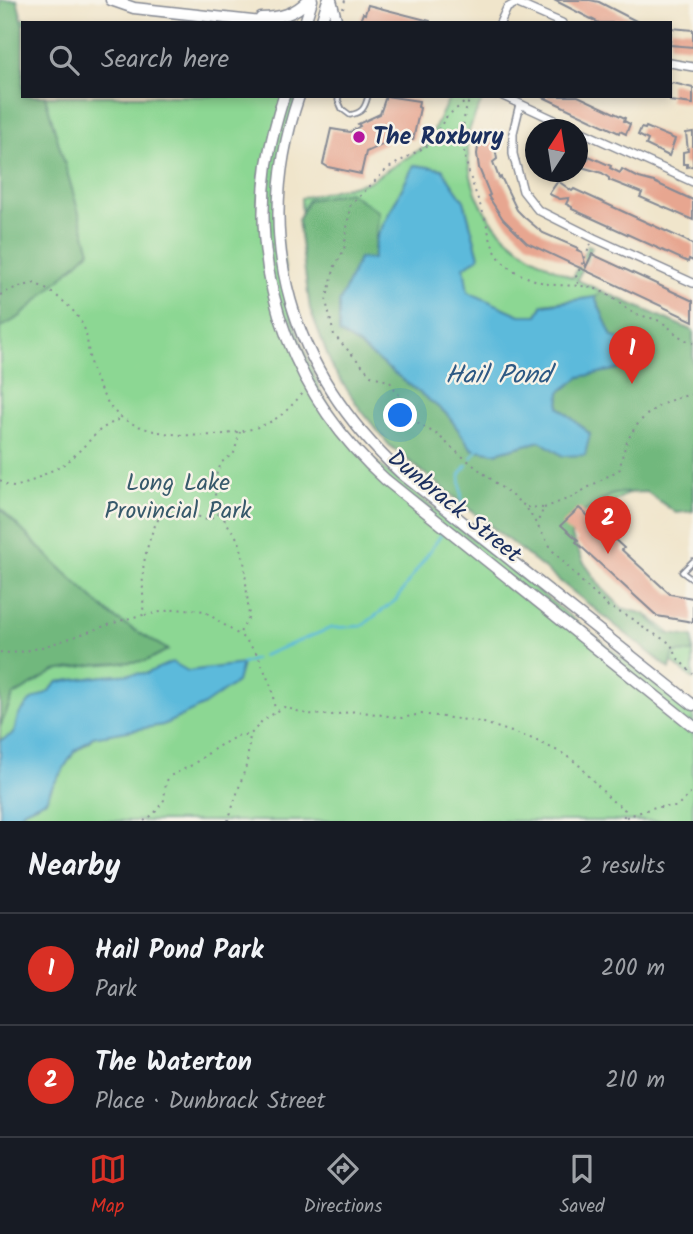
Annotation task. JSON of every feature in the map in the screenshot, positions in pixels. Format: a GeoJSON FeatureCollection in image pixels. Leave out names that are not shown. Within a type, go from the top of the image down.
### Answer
{"type":"FeatureCollection","features":[{"type":"Feature","properties":{"kind":"main road"},"geometry":{"type":"LineString","coordinates":[[111,0],[134,8],[253,21]]}},
{"type":"Feature","properties":{"kind":"main road"},"geometry":{"type":"LineString","coordinates":[[227,18],[281,17],[310,0]]}},
{"type":"Feature","properties":{"kind":"main road"},"geometry":{"type":"LineString","coordinates":[[305,21],[310,0]]}},
{"type":"Feature","properties":{"kind":"main road"},"geometry":{"type":"LineString","coordinates":[[322,21],[330,0]]}},
{"type":"Feature","properties":{"kind":"main road"},"geometry":{"type":"LineString","coordinates":[[330,0],[336,21]]}},
{"type":"Feature","properties":{"kind":"main road"},"geometry":{"type":"LineString","coordinates":[[227,18],[234,21]]}},
{"type":"Feature","properties":{"kind":"main road"},"geometry":{"type":"LineString","coordinates":[[278,98],[278,117]]}},
{"type":"Feature","properties":{"kind":"main road","name":"Dunbrack Street"},"geometry":{"type":"LineString","coordinates":[[283,98],[267,164],[267,260],[282,325],[309,386],[340,433],[379,475],[693,726]]}},
{"type":"Feature","properties":{"kind":"main road","name":"Dunbrack Street"},"geometry":{"type":"LineString","coordinates":[[298,98],[281,168],[279,235],[286,281],[298,325],[316,367],[340,406],[368,441],[401,472],[692,704]]}},
{"type":"Feature","properties":{"kind":"street"},"geometry":{"type":"LineString","coordinates":[[501,21],[507,8],[516,4],[557,21]]}},
{"type":"Feature","properties":{"kind":"street"},"geometry":{"type":"LineString","coordinates":[[672,63],[693,67]]}},
{"type":"Feature","properties":{"kind":"street"},"geometry":{"type":"LineString","coordinates":[[507,98],[553,119]]}},
{"type":"Feature","properties":{"kind":"street"},"geometry":{"type":"LineString","coordinates":[[520,104],[513,133],[513,155],[523,191],[538,210],[693,283]]}},
{"type":"Feature","properties":{"kind":"street"},"geometry":{"type":"LineString","coordinates":[[588,135],[693,182]]}},
{"type":"Feature","properties":{"kind":"lane"},"geometry":{"type":"LineString","coordinates":[[338,98],[342,109],[350,115],[359,113],[366,107],[368,98]]}},
{"type":"Feature","properties":{"kind":"lane"},"geometry":{"type":"LineString","coordinates":[[693,561],[682,572],[693,580]]}},
{"type":"Feature","properties":{"kind":"path"},"geometry":{"type":"LineString","coordinates":[[470,98],[461,130],[464,156],[488,237],[498,256],[517,272],[548,284],[578,285],[602,291],[635,314],[661,321],[677,337],[693,344]]}},
{"type":"Feature","properties":{"kind":"path"},"geometry":{"type":"LineString","coordinates":[[470,98],[447,116],[428,145],[387,169],[350,206],[344,250],[335,266],[326,301],[335,338],[345,345],[371,375],[390,382],[419,424],[438,435],[453,450],[526,507],[560,560],[607,606],[635,620],[670,643],[679,660],[693,674]]}},
{"type":"Feature","properties":{"kind":"path"},"geometry":{"type":"LineString","coordinates":[[578,285],[576,277],[594,238]]}},
{"type":"Feature","properties":{"kind":"path"},"geometry":{"type":"LineString","coordinates":[[0,295],[35,283],[65,302],[85,330],[90,362],[111,408],[122,418],[145,429],[206,437],[265,425],[284,415],[309,386]]}},
{"type":"Feature","properties":{"kind":"path"},"geometry":{"type":"LineString","coordinates":[[526,507],[544,508],[572,497],[612,472],[620,470],[629,435],[635,426],[654,408],[693,394]]}},
{"type":"Feature","properties":{"kind":"path"},"geometry":{"type":"LineString","coordinates":[[0,480],[15,487],[28,483],[68,462],[101,429],[122,418]]}},
{"type":"Feature","properties":{"kind":"path"},"geometry":{"type":"LineString","coordinates":[[239,635],[249,617],[244,560],[239,541],[220,512],[215,494],[216,475],[222,462],[234,453],[241,430]]}},
{"type":"Feature","properties":{"kind":"path"},"geometry":{"type":"LineString","coordinates":[[144,615],[143,571],[159,516],[169,508],[177,507],[208,520],[220,512]]}},
{"type":"Feature","properties":{"kind":"path"},"geometry":{"type":"LineString","coordinates":[[537,524],[544,508]]}},
{"type":"Feature","properties":{"kind":"path"},"geometry":{"type":"LineString","coordinates":[[0,652],[18,653],[123,618],[171,610],[204,611],[239,635],[258,655],[272,690],[275,711]]}},
{"type":"Feature","properties":{"kind":"path"},"geometry":{"type":"LineString","coordinates":[[228,821],[247,763],[250,735],[262,721],[284,707],[307,714],[332,715],[356,711],[402,718],[421,715],[481,722],[533,739],[578,764],[610,799],[625,810],[624,819],[654,807],[677,807],[693,791]]}},
{"type":"Feature","properties":{"kind":"path"},"geometry":{"type":"LineString","coordinates":[[144,821],[155,814],[164,800],[166,782],[170,776],[239,735],[250,735]]}},
{"type":"Feature","properties":{"kind":"green space"},"geometry":{"type":"Polygon","coordinates":[[[0,0],[17,0],[22,21],[21,98],[46,98],[90,251],[21,316],[0,328],[0,0]]]}},
{"type":"Feature","properties":{"kind":"green space","name":"Long Lake Provincial Park"},"geometry":{"type":"Polygon","coordinates":[[[0,18],[73,21],[21,21],[21,98],[296,98],[276,210],[292,318],[322,395],[340,423],[372,459],[693,714],[693,821],[15,821],[24,810],[46,800],[74,752],[90,741],[134,675],[58,682],[17,721],[13,735],[0,741],[0,18]]]}},
{"type":"Feature","properties":{"kind":"green space"},"geometry":{"type":"Polygon","coordinates":[[[449,98],[483,98],[469,132],[469,165],[481,205],[492,221],[520,248],[573,278],[588,245],[592,247],[577,280],[693,333],[693,459],[567,526],[596,593],[620,611],[650,617],[693,652],[693,679],[419,461],[385,428],[352,387],[326,337],[317,310],[305,256],[301,198],[368,182],[427,145],[449,98]],[[414,165],[377,237],[373,259],[359,258],[339,303],[339,333],[447,414],[472,449],[495,453],[540,441],[563,456],[585,455],[590,434],[559,407],[560,392],[580,377],[623,368],[639,357],[633,343],[612,337],[595,297],[543,304],[537,315],[520,315],[467,292],[464,267],[479,256],[464,201],[442,169],[414,165]]]}},
{"type":"Feature","properties":{"kind":"green space"},"geometry":{"type":"Polygon","coordinates":[[[349,192],[379,212],[373,259],[339,333],[447,414],[472,449],[495,453],[540,441],[563,456],[590,434],[559,407],[560,392],[580,377],[623,368],[633,343],[612,337],[595,297],[602,291],[693,331],[693,511],[676,513],[647,492],[621,493],[611,495],[584,512],[571,535],[583,561],[602,588],[622,608],[645,614],[664,633],[693,637],[693,652],[674,653],[670,669],[389,445],[360,409],[332,367],[310,309],[298,220],[308,200],[349,192]]]}},
{"type":"Feature","properties":{"kind":"green space"},"geometry":{"type":"Polygon","coordinates":[[[0,508],[113,617],[168,650],[146,661],[55,671],[13,696],[0,727],[0,508]]]}},
{"type":"Feature","properties":{"kind":"water","name":"Hail Pond"},"geometry":{"type":"Polygon","coordinates":[[[414,165],[442,169],[464,201],[479,257],[464,267],[468,292],[520,315],[537,315],[543,305],[595,297],[612,337],[633,343],[639,357],[623,368],[580,377],[560,392],[559,407],[590,434],[585,455],[563,456],[540,441],[495,453],[472,449],[447,414],[339,333],[339,303],[359,258],[373,259],[377,237],[414,165]]]}},
{"type":"Feature","properties":{"kind":"water"},"geometry":{"type":"Polygon","coordinates":[[[172,662],[188,671],[242,664],[237,682],[203,706],[163,725],[93,737],[74,752],[46,800],[24,810],[15,821],[0,821],[0,741],[14,733],[18,716],[30,701],[48,692],[58,682],[147,673],[172,662]]]}},
{"type":"Feature","properties":{"kind":"building"},"geometry":{"type":"Polygon","coordinates":[[[554,0],[599,2],[636,21],[595,21],[554,0]]]}},
{"type":"Feature","properties":{"kind":"building"},"geometry":{"type":"Polygon","coordinates":[[[368,5],[430,21],[360,21],[363,13],[365,14],[368,5]]]}},
{"type":"Feature","properties":{"kind":"building"},"geometry":{"type":"Polygon","coordinates":[[[672,28],[693,30],[693,47],[672,45],[672,28]]]}},
{"type":"Feature","properties":{"kind":"building"},"geometry":{"type":"Polygon","coordinates":[[[672,83],[693,88],[693,104],[670,101],[672,83]]]}},
{"type":"Feature","properties":{"kind":"building","name":"The Roxbury"},"geometry":{"type":"Polygon","coordinates":[[[385,98],[419,101],[413,140],[392,135],[384,140],[386,143],[366,152],[361,174],[323,164],[331,129],[350,132],[360,126],[358,124],[380,114],[385,98]]]}},
{"type":"Feature","properties":{"kind":"building"},"geometry":{"type":"Polygon","coordinates":[[[545,98],[582,98],[625,118],[624,121],[630,124],[626,134],[620,131],[619,133],[545,98]]]}},
{"type":"Feature","properties":{"kind":"building"},"geometry":{"type":"Polygon","coordinates":[[[646,127],[675,139],[669,156],[646,145],[648,140],[638,135],[641,128],[646,127]]]}},
{"type":"Feature","properties":{"kind":"building"},"geometry":{"type":"Polygon","coordinates":[[[693,132],[693,166],[687,167],[687,164],[683,164],[683,152],[688,151],[686,133],[693,132]]]}},
{"type":"Feature","properties":{"kind":"building"},"geometry":{"type":"Polygon","coordinates":[[[480,134],[493,135],[497,159],[493,162],[499,178],[501,177],[517,210],[524,217],[543,233],[578,248],[577,250],[582,252],[586,267],[592,254],[693,301],[693,321],[527,243],[503,219],[488,196],[490,195],[479,168],[477,154],[480,134]]]}},
{"type":"Feature","properties":{"kind":"building"},"geometry":{"type":"Polygon","coordinates":[[[589,156],[620,173],[622,169],[693,200],[693,220],[640,197],[642,193],[609,180],[602,173],[588,169],[589,156]]]}},
{"type":"Feature","properties":{"kind":"building"},"geometry":{"type":"Polygon","coordinates":[[[559,182],[572,191],[574,189],[685,240],[693,245],[693,261],[689,259],[688,262],[572,209],[566,204],[569,198],[560,199],[549,194],[559,182]]]}},
{"type":"Feature","properties":{"kind":"building"},"geometry":{"type":"Polygon","coordinates":[[[579,508],[670,594],[693,598],[693,622],[657,616],[576,542],[578,540],[561,525],[579,508]]]}},
{"type":"Feature","properties":{"kind":"waterway"},"geometry":{"type":"LineString","coordinates":[[471,458],[478,449]]}},
{"type":"Feature","properties":{"kind":"waterway"},"geometry":{"type":"LineString","coordinates":[[458,509],[462,504],[460,475],[467,465]]}},
{"type":"Feature","properties":{"kind":"waterway"},"geometry":{"type":"LineString","coordinates":[[262,656],[331,628],[362,626],[396,600],[441,535]]}},
{"type":"Feature","properties":{"kind":"waterway"},"geometry":{"type":"LineString","coordinates":[[242,664],[255,659]]}},
{"type":"Feature","properties":{"kind":"place","name":"The Roxbury"},"geometry":{"type":"Point","coordinates":[359,137]}},
{"type":"Feature","properties":{"kind":"place","name":"Hail Pond Park"},"geometry":{"type":"Point","coordinates":[632,384]}},
{"type":"Feature","properties":{"kind":"place","name":"The Waterton"},"geometry":{"type":"Point","coordinates":[608,554]}}]}
